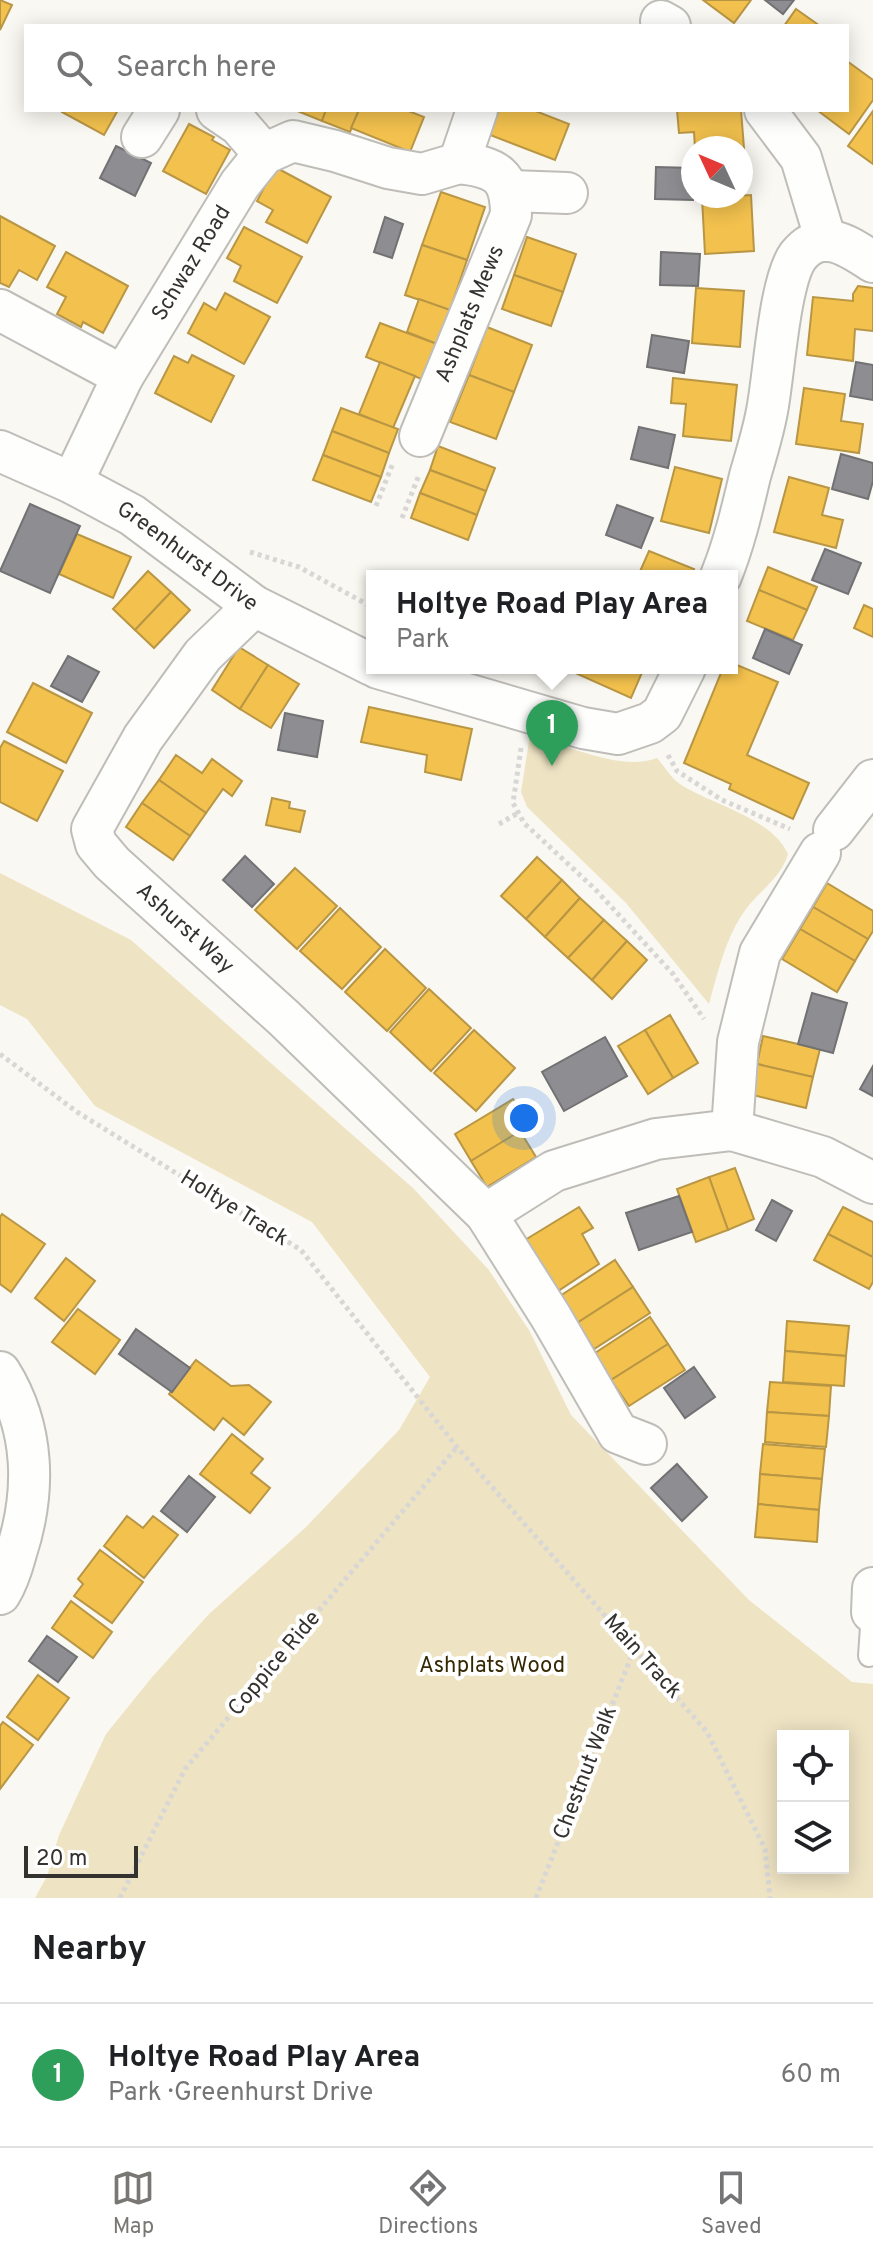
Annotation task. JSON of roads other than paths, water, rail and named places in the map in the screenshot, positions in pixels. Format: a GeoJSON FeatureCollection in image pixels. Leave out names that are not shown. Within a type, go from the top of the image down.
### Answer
{"type":"FeatureCollection","features":[{"type":"Feature","properties":{"kind":"street"},"geometry":{"type":"LineString","coordinates":[[220,112],[239,125],[264,154],[293,141],[388,168],[422,174],[459,163],[482,165],[501,178],[511,191],[567,193]]}},
{"type":"Feature","properties":{"kind":"street"},"geometry":{"type":"LineString","coordinates":[[459,163],[476,112]]}},
{"type":"Feature","properties":{"kind":"street"},"geometry":{"type":"LineString","coordinates":[[766,112],[801,158],[826,241]]}},
{"type":"Feature","properties":{"kind":"street","name":"Schwaz Road"},"geometry":{"type":"LineString","coordinates":[[72,483],[123,376],[240,184],[264,154]]}},
{"type":"Feature","properties":{"kind":"street","name":"Ashplats Mews"},"geometry":{"type":"LineString","coordinates":[[420,436],[511,215],[511,191]]}},
{"type":"Feature","properties":{"kind":"street"},"geometry":{"type":"LineString","coordinates":[[723,570],[767,414],[787,278],[798,256],[810,246],[826,241],[838,240],[873,262]]}},
{"type":"Feature","properties":{"kind":"street"},"geometry":{"type":"LineString","coordinates":[[0,310],[123,376]]}},
{"type":"Feature","properties":{"kind":"street","name":"Greenhurst Drive"},"geometry":{"type":"LineString","coordinates":[[0,451],[72,483],[132,515],[254,606],[366,662]]}},
{"type":"Feature","properties":{"kind":"street","name":"Ashurst Way"},"geometry":{"type":"LineString","coordinates":[[254,606],[203,655],[143,738],[92,829],[96,844],[112,863],[284,1018],[486,1214],[551,1317],[618,1433],[646,1444]]}},
{"type":"Feature","properties":{"kind":"street"},"geometry":{"type":"LineString","coordinates":[[399,674],[583,728],[618,734],[650,723],[662,714],[682,674]]}},
{"type":"Feature","properties":{"kind":"street"},"geometry":{"type":"LineString","coordinates":[[732,1130],[738,1042],[760,953],[815,837],[873,780]]}},
{"type":"Feature","properties":{"kind":"street"},"geometry":{"type":"LineString","coordinates":[[486,1214],[554,1171],[656,1139],[732,1130],[823,1157],[873,1183]]}},
{"type":"Feature","properties":{"kind":"street"},"geometry":{"type":"LineString","coordinates":[[0,1372],[25,1427],[31,1468],[26,1523],[0,1594]]}},
{"type":"Feature","properties":{"kind":"lane"},"geometry":{"type":"LineString","coordinates":[[869,1656],[872,1600]]}},
{"type":"Feature","properties":{"kind":"place","name":"Holtye Road Play Area"},"geometry":{"type":"Point","coordinates":[552,766]}},
{"type":"Feature","properties":{"kind":"park label","name":"Ashplats Wood"},"geometry":{"type":"Point","coordinates":[492,1666]}}]}
